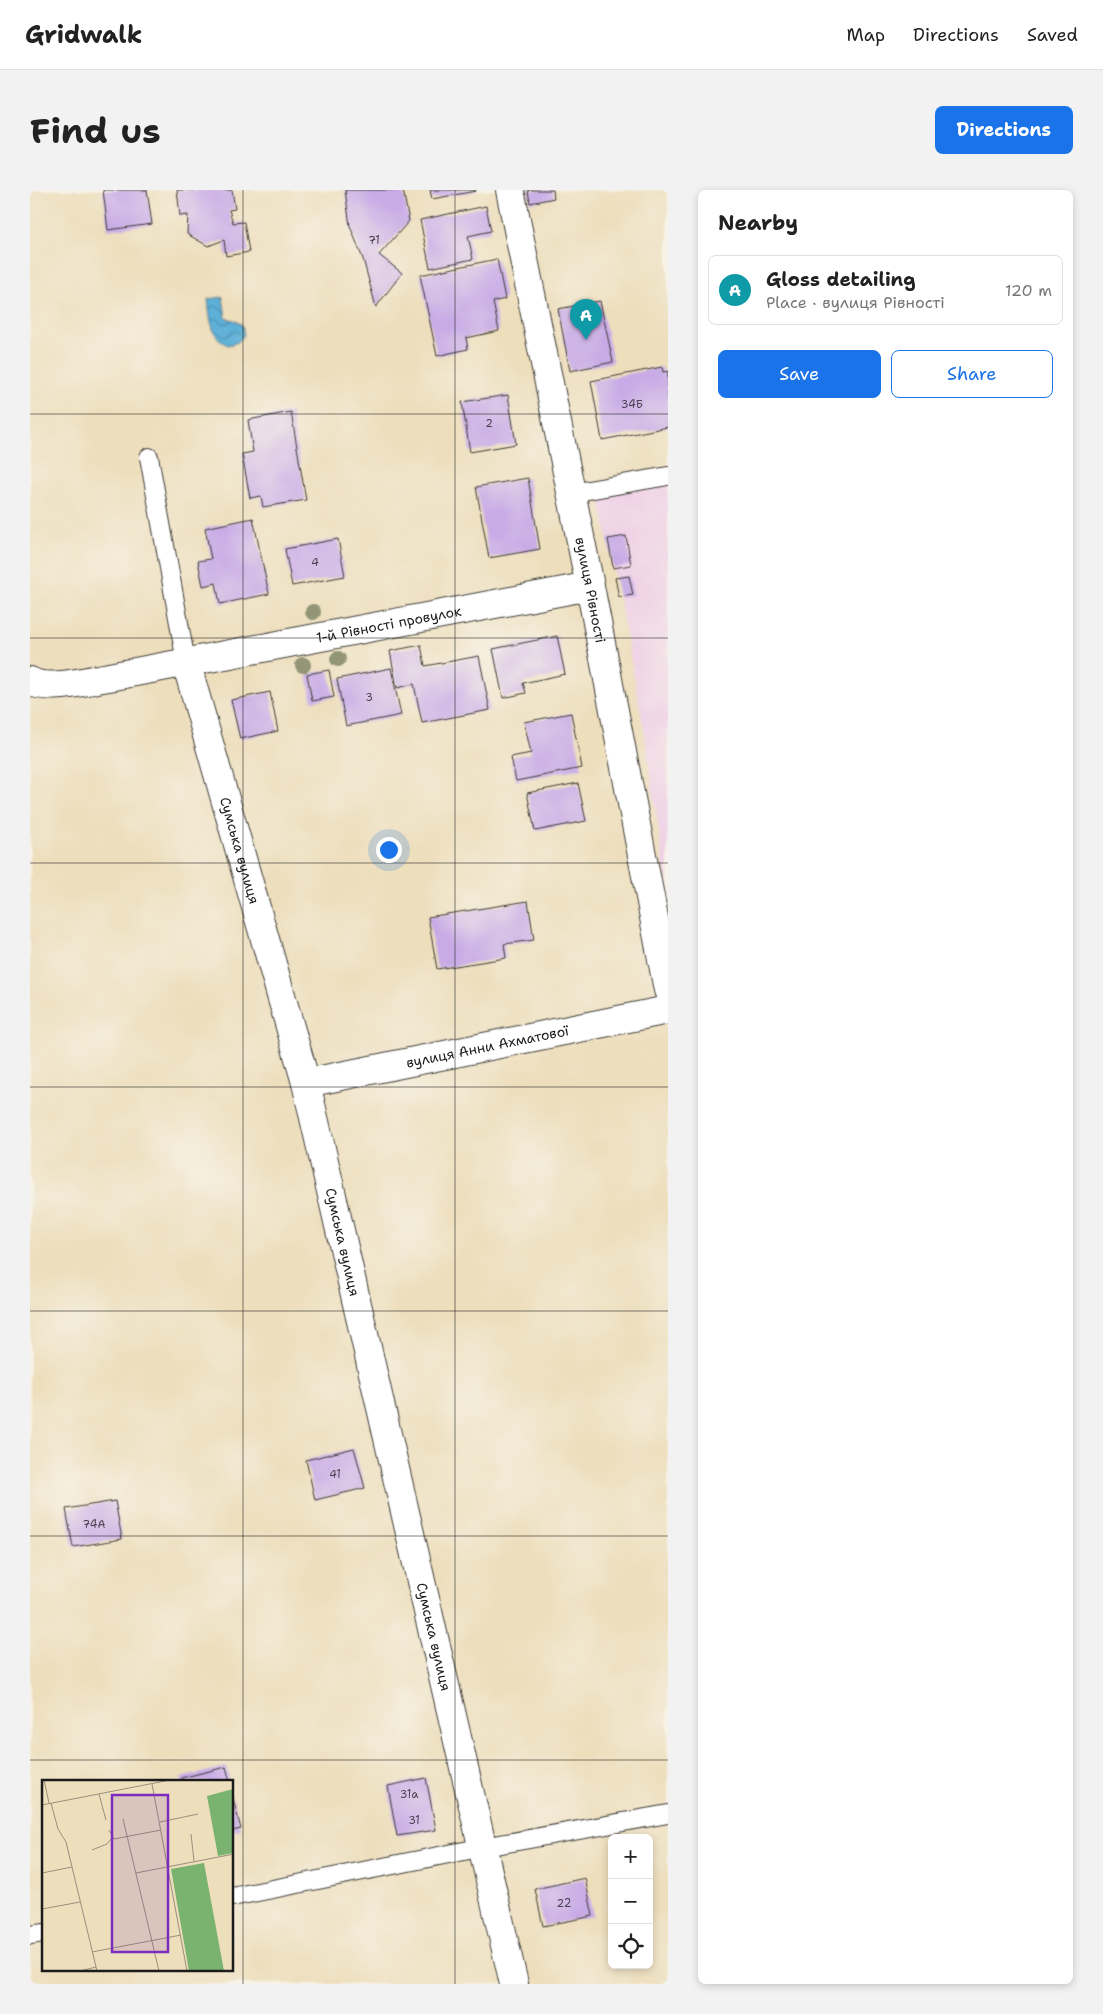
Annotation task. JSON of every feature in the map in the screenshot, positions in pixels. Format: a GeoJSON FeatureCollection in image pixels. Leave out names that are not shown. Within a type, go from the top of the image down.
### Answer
{"type":"FeatureCollection","features":[{"type":"Feature","properties":{"kind":"street","name":"вулиця Рівності"},"geometry":{"type":"LineString","coordinates":[[510,190],[590,586],[668,990]]}},
{"type":"Feature","properties":{"kind":"street","name":"1-й Рівності провулок"},"geometry":{"type":"LineString","coordinates":[[186,662],[590,586]]}},
{"type":"Feature","properties":{"kind":"street"},"geometry":{"type":"LineString","coordinates":[[30,681],[37,685],[49,686],[186,662]]}},
{"type":"Feature","properties":{"kind":"street","name":"Сумська вулиця"},"geometry":{"type":"LineString","coordinates":[[186,662],[306,1083],[484,1847],[514,1984]]}},
{"type":"Feature","properties":{"kind":"street","name":"вулиця Анни Ахматової"},"geometry":{"type":"LineString","coordinates":[[306,1083],[668,1010]]}},
{"type":"Feature","properties":{"kind":"lane"},"geometry":{"type":"LineString","coordinates":[[149,457],[186,662]]}},
{"type":"Feature","properties":{"kind":"lane"},"geometry":{"type":"LineString","coordinates":[[571,494],[668,476]]}},
{"type":"Feature","properties":{"kind":"lane"},"geometry":{"type":"LineString","coordinates":[[234,1897],[484,1847],[668,1814]]}},
{"type":"Feature","properties":{"kind":"shaded area"},"geometry":{"type":"Polygon","coordinates":[[[668,482],[668,894],[644,729],[599,493],[668,482]]]}},
{"type":"Feature","properties":{"kind":"water"},"geometry":{"type":"Polygon","coordinates":[[[223,297],[226,318],[242,325],[244,335],[238,342],[228,345],[214,332],[210,319],[208,299],[223,297]]]}},
{"type":"Feature","properties":{"kind":"building"},"geometry":{"type":"Polygon","coordinates":[[[103,190],[147,190],[152,224],[108,230],[103,190]]]}},
{"type":"Feature","properties":{"kind":"building"},"geometry":{"type":"Polygon","coordinates":[[[177,190],[232,190],[235,209],[229,210],[233,223],[244,222],[249,252],[226,256],[224,240],[208,246],[187,234],[188,215],[180,216],[177,190]]]}},
{"type":"Feature","properties":{"kind":"building"},"geometry":{"type":"Polygon","coordinates":[[[345,190],[403,190],[409,221],[379,255],[402,273],[376,307],[363,259],[350,226],[345,190]]]}},
{"type":"Feature","properties":{"kind":"building"},"geometry":{"type":"Polygon","coordinates":[[[430,190],[476,190],[476,191],[432,199],[430,190]]]}},
{"type":"Feature","properties":{"kind":"building"},"geometry":{"type":"Polygon","coordinates":[[[528,190],[553,190],[554,198],[530,203],[528,190]]]}},
{"type":"Feature","properties":{"kind":"building"},"geometry":{"type":"Polygon","coordinates":[[[486,206],[491,231],[468,236],[473,259],[430,268],[420,220],[486,206]]]}},
{"type":"Feature","properties":{"kind":"building"},"geometry":{"type":"Polygon","coordinates":[[[497,259],[505,299],[493,302],[499,331],[466,338],[468,349],[437,356],[420,275],[497,259]]]}},
{"type":"Feature","properties":{"kind":"building"},"geometry":{"type":"Polygon","coordinates":[[[600,301],[613,362],[570,371],[558,309],[600,301]]]}},
{"type":"Feature","properties":{"kind":"building"},"geometry":{"type":"Polygon","coordinates":[[[662,367],[663,372],[668,371],[668,427],[602,440],[591,381],[662,367]]]}},
{"type":"Feature","properties":{"kind":"building"},"geometry":{"type":"Polygon","coordinates":[[[508,395],[516,444],[470,452],[462,402],[508,395]]]}},
{"type":"Feature","properties":{"kind":"building"},"geometry":{"type":"Polygon","coordinates":[[[291,412],[306,500],[263,507],[261,496],[250,498],[242,454],[253,452],[248,420],[291,412]]]}},
{"type":"Feature","properties":{"kind":"building"},"geometry":{"type":"Polygon","coordinates":[[[528,478],[540,549],[489,558],[476,487],[528,478]]]}},
{"type":"Feature","properties":{"kind":"building"},"geometry":{"type":"Polygon","coordinates":[[[253,518],[269,594],[220,604],[216,583],[203,586],[198,561],[211,559],[205,528],[253,518]]]}},
{"type":"Feature","properties":{"kind":"building"},"geometry":{"type":"Polygon","coordinates":[[[626,536],[631,565],[613,568],[608,539],[626,536]]]}},
{"type":"Feature","properties":{"kind":"building"},"geometry":{"type":"Polygon","coordinates":[[[338,539],[345,576],[292,586],[285,549],[338,539]]]}},
{"type":"Feature","properties":{"kind":"building"},"geometry":{"type":"Polygon","coordinates":[[[629,576],[633,595],[619,597],[615,578],[629,576]]]}},
{"type":"Feature","properties":{"kind":"building"},"geometry":{"type":"Polygon","coordinates":[[[557,636],[565,674],[523,683],[526,693],[503,698],[493,649],[557,636]]]}},
{"type":"Feature","properties":{"kind":"building"},"geometry":{"type":"Polygon","coordinates":[[[421,645],[425,666],[479,656],[490,710],[422,723],[414,684],[397,688],[390,651],[421,645]]]}},
{"type":"Feature","properties":{"kind":"building"},"geometry":{"type":"Polygon","coordinates":[[[391,668],[401,715],[346,726],[337,679],[391,668]]]}},
{"type":"Feature","properties":{"kind":"building"},"geometry":{"type":"Polygon","coordinates":[[[329,670],[334,697],[312,701],[307,674],[329,670]]]}},
{"type":"Feature","properties":{"kind":"building"},"geometry":{"type":"Polygon","coordinates":[[[270,692],[278,731],[240,739],[231,700],[270,692]]]}},
{"type":"Feature","properties":{"kind":"building"},"geometry":{"type":"Polygon","coordinates":[[[571,713],[582,768],[516,781],[511,757],[531,753],[524,722],[571,713]]]}},
{"type":"Feature","properties":{"kind":"building"},"geometry":{"type":"Polygon","coordinates":[[[578,783],[586,821],[535,831],[527,793],[578,783]]]}},
{"type":"Feature","properties":{"kind":"building"},"geometry":{"type":"Polygon","coordinates":[[[528,901],[534,940],[504,944],[506,958],[437,969],[428,917],[528,901]]]}},
{"type":"Feature","properties":{"kind":"building"},"geometry":{"type":"Polygon","coordinates":[[[354,1448],[365,1488],[315,1500],[306,1460],[354,1448]]]}},
{"type":"Feature","properties":{"kind":"building"},"geometry":{"type":"Polygon","coordinates":[[[115,1501],[122,1539],[73,1547],[66,1509],[115,1501]]]}},
{"type":"Feature","properties":{"kind":"building"},"geometry":{"type":"Polygon","coordinates":[[[226,1767],[229,1780],[182,1780],[181,1778],[226,1767]]]}},
{"type":"Feature","properties":{"kind":"building"},"geometry":{"type":"Polygon","coordinates":[[[426,1778],[436,1830],[397,1836],[388,1786],[426,1778]]]}},
{"type":"Feature","properties":{"kind":"building"},"geometry":{"type":"Polygon","coordinates":[[[234,1803],[241,1829],[234,1831],[234,1803]]]}},
{"type":"Feature","properties":{"kind":"building"},"geometry":{"type":"Polygon","coordinates":[[[585,1878],[593,1916],[543,1926],[535,1889],[585,1878]]]}},
{"type":"Feature","properties":{"kind":"place","name":"Gloss detailing"},"geometry":{"type":"Point","coordinates":[586,340]}}]}
